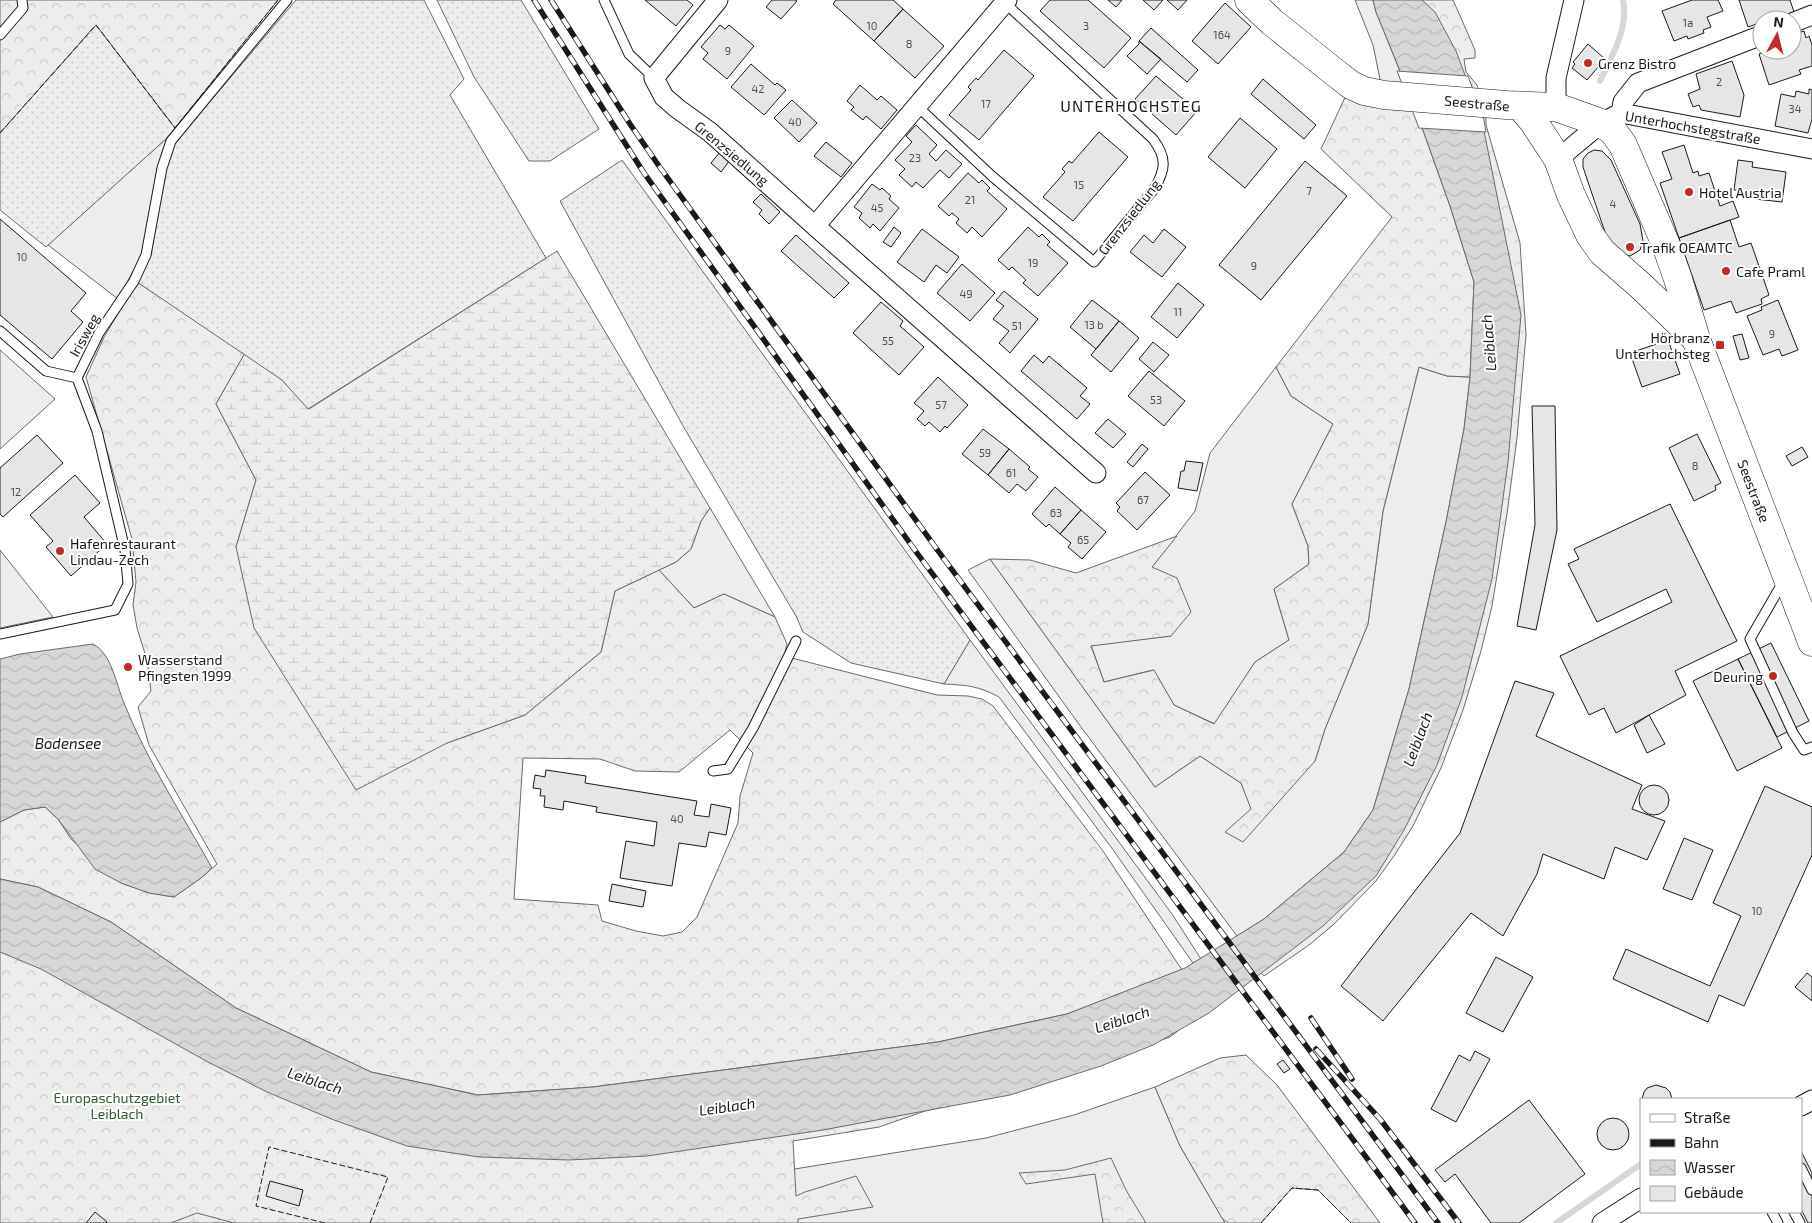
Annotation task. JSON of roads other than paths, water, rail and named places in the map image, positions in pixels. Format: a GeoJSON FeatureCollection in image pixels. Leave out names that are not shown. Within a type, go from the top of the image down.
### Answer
{"type":"FeatureCollection","features":[{"type":"Feature","properties":{"kind":"main road","name":"Seestraße"},"geometry":{"type":"LineString","coordinates":[[1249,0],[1272,22],[1351,85],[1364,91],[1384,95],[1556,107],[1611,118],[1613,131],[1623,145],[1666,245],[1696,339],[1786,576],[1806,609],[1812,642]]}},
{"type":"Feature","properties":{"kind":"main road","name":"Seestraße"},"geometry":{"type":"LineString","coordinates":[[1509,105],[1533,121],[1558,159],[1571,195],[1590,235],[1602,252],[1642,286],[1696,339]]}},
{"type":"Feature","properties":{"kind":"street"},"geometry":{"type":"LineString","coordinates":[[654,78],[718,0]]}},
{"type":"Feature","properties":{"kind":"street"},"geometry":{"type":"LineString","coordinates":[[1556,107],[1556,78],[1574,0]]}},
{"type":"Feature","properties":{"kind":"street","name":"Grenzsiedlung"},"geometry":{"type":"LineString","coordinates":[[815,226],[1006,1]]}},
{"type":"Feature","properties":{"kind":"street"},"geometry":{"type":"LineString","coordinates":[[1558,159],[1611,118],[1638,83],[1752,38]]}},
{"type":"Feature","properties":{"kind":"street","name":"Grenzsiedlung"},"geometry":{"type":"LineString","coordinates":[[654,78],[664,97],[678,110],[710,132],[1096,473]]}},
{"type":"Feature","properties":{"kind":"street","name":"Unterhochstegstraße"},"geometry":{"type":"LineString","coordinates":[[1611,118],[1812,149]]}},
{"type":"Feature","properties":{"kind":"street"},"geometry":{"type":"LineString","coordinates":[[1602,1223],[1640,1199]]}},
{"type":"Feature","properties":{"kind":"lane"},"geometry":{"type":"LineString","coordinates":[[0,35],[23,8],[22,0]]}},
{"type":"Feature","properties":{"kind":"lane","name":"Irisweg"},"geometry":{"type":"LineString","coordinates":[[0,634],[115,610],[128,584],[125,550],[99,440],[77,378],[99,333],[134,281],[146,255],[162,168],[171,141],[287,0]]}},
{"type":"Feature","properties":{"kind":"lane"},"geometry":{"type":"LineString","coordinates":[[604,0],[629,54],[654,78]]}},
{"type":"Feature","properties":{"kind":"lane","name":"Grenzsiedlung"},"geometry":{"type":"LineString","coordinates":[[917,106],[993,177],[1094,262],[1154,188],[1161,177],[1163,156],[1153,139],[1006,1]]}},
{"type":"Feature","properties":{"kind":"lane"},"geometry":{"type":"LineString","coordinates":[[0,331],[46,371],[77,378]]}},
{"type":"Feature","properties":{"kind":"lane"},"geometry":{"type":"LineString","coordinates":[[1786,576],[1750,639],[1793,733],[1804,750],[1812,748]]}},
{"type":"Feature","properties":{"kind":"lane"},"geometry":{"type":"LineString","coordinates":[[713,771],[728,769],[753,728],[796,641]]}},
{"type":"Feature","properties":{"kind":"lane"},"geometry":{"type":"LineString","coordinates":[[1802,1170],[1812,1190]]}},
{"type":"Feature","properties":{"kind":"water","name":"Leiblach"},"geometry":{"type":"Polygon","coordinates":[[[1373,0],[1422,0],[1435,12],[1456,51],[1482,121],[1521,315],[1508,462],[1492,579],[1462,697],[1437,765],[1404,830],[1376,876],[1323,926],[1209,1013],[1153,1045],[1101,1066],[1010,1095],[823,1130],[647,1156],[569,1160],[479,1157],[407,1146],[334,1120],[267,1092],[208,1062],[41,969],[0,952],[0,879],[38,887],[111,922],[236,1008],[371,1072],[478,1095],[593,1087],[938,1042],[1067,1014],[1185,968],[1264,919],[1344,852],[1373,810],[1409,689],[1446,522],[1464,429],[1470,377],[1474,282],[1450,206],[1414,105],[1376,12],[1373,0]]]}},
{"type":"Feature","properties":{"kind":"water","name":"Bodensee"},"geometry":{"type":"Polygon","coordinates":[[[93,644],[105,655],[109,662],[143,746],[212,868],[174,897],[149,893],[121,883],[95,869],[58,819],[45,807],[24,810],[0,822],[0,659],[20,654],[93,644]]]}},
{"type":"Feature","properties":{"kind":"waterway"},"geometry":{"type":"LineString","coordinates":[[1600,81],[1622,31],[1624,21],[1623,0]]}},
{"type":"Feature","properties":{"kind":"waterway"},"geometry":{"type":"LineString","coordinates":[[1556,1223],[1640,1165]]}},
{"type":"Feature","properties":{"kind":"railway"},"geometry":{"type":"LineString","coordinates":[[534,0],[644,173],[917,553],[1415,1223]]}},
{"type":"Feature","properties":{"kind":"railway"},"geometry":{"type":"LineString","coordinates":[[551,0],[659,166],[944,559],[1438,1223]]}},
{"type":"Feature","properties":{"kind":"railway"},"geometry":{"type":"LineString","coordinates":[[1311,1018],[1352,1079]]}},
{"type":"Feature","properties":{"kind":"railway"},"geometry":{"type":"LineString","coordinates":[[1316,1049],[1380,1119],[1459,1223]]}},
{"type":"Feature","properties":{"kind":"place","name":"Grenz Bistro"},"geometry":{"type":"Point","coordinates":[1588,63]}},
{"type":"Feature","properties":{"kind":"place","name":"Hotel Austria"},"geometry":{"type":"Point","coordinates":[1689,192]}},
{"type":"Feature","properties":{"kind":"place","name":"Trafik OEAMTC"},"geometry":{"type":"Point","coordinates":[1630,247]}},
{"type":"Feature","properties":{"kind":"place","name":"Cafe Praml"},"geometry":{"type":"Point","coordinates":[1726,271]}},
{"type":"Feature","properties":{"kind":"place","name":"Hörbranz Unterhochsteg"},"geometry":{"type":"Point","coordinates":[1720,345]}},
{"type":"Feature","properties":{"kind":"place","name":"Hafenrestaurant Lindau-Zech"},"geometry":{"type":"Point","coordinates":[60,551]}},
{"type":"Feature","properties":{"kind":"place","name":"Wasserstand Pfingsten 1999"},"geometry":{"type":"Point","coordinates":[128,667]}},
{"type":"Feature","properties":{"kind":"place","name":"Deuring"},"geometry":{"type":"Point","coordinates":[1773,676]}},
{"type":"Feature","properties":{"kind":"district","name":"UNTERHOCHSTEG"},"geometry":{"type":"Point","coordinates":[1131,105]}},
{"type":"Feature","properties":{"kind":"park label","name":"Europaschutzgebiet Leiblach"},"geometry":{"type":"Point","coordinates":[117,1106]}}]}
